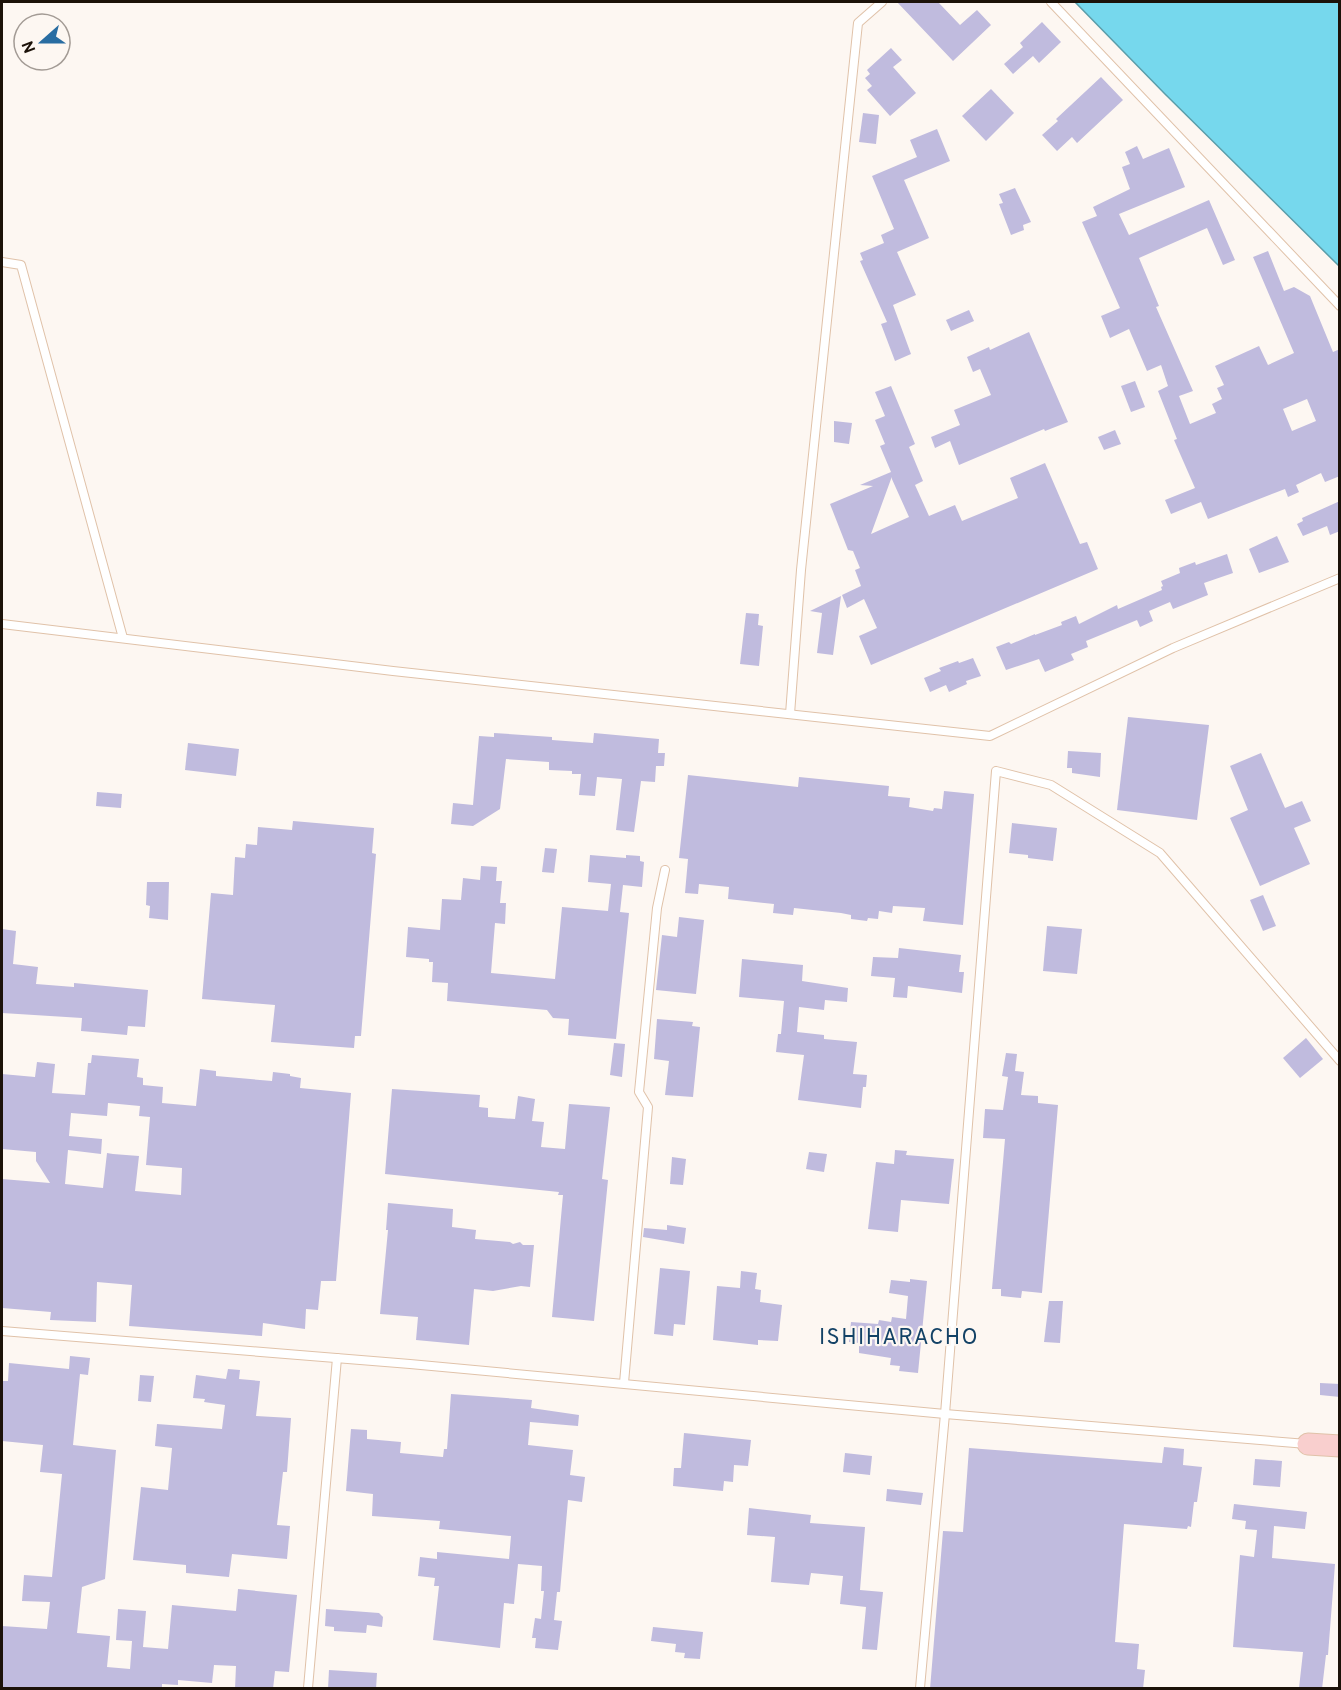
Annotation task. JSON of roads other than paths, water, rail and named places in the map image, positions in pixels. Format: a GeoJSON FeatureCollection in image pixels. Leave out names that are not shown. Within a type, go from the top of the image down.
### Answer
{"type":"FeatureCollection","features":[{"type":"Feature","properties":{"kind":"street"},"geometry":{"type":"LineString","coordinates":[[1308,1444],[1340,1446]]}},
{"type":"Feature","properties":{"kind":"lane"},"geometry":{"type":"LineString","coordinates":[[790,714],[801,570],[858,23],[882,2]]}},
{"type":"Feature","properties":{"kind":"lane"},"geometry":{"type":"LineString","coordinates":[[1051,2],[1340,306]]}},
{"type":"Feature","properties":{"kind":"lane"},"geometry":{"type":"LineString","coordinates":[[2,262],[21,265],[123,638]]}},
{"type":"Feature","properties":{"kind":"lane"},"geometry":{"type":"LineString","coordinates":[[2,624],[393,671],[990,736],[1173,648],[1340,578]]}},
{"type":"Feature","properties":{"kind":"lane"},"geometry":{"type":"LineString","coordinates":[[920,1689],[945,1414],[996,771],[1051,785],[1160,853],[1340,1061]]}},
{"type":"Feature","properties":{"kind":"lane"},"geometry":{"type":"LineString","coordinates":[[624,1383],[648,1107],[639,1092],[657,908],[665,870]]}},
{"type":"Feature","properties":{"kind":"lane"},"geometry":{"type":"LineString","coordinates":[[2,1330],[1308,1444]]}},
{"type":"Feature","properties":{"kind":"lane"},"geometry":{"type":"LineString","coordinates":[[308,1689],[337,1358]]}},
{"type":"Feature","properties":{"kind":"water"},"geometry":{"type":"Polygon","coordinates":[[[1075,2],[1339,2],[1339,266],[1165,94],[1075,2]]]}},
{"type":"Feature","properties":{"kind":"district","name":"ISHIHARACHO"},"geometry":{"type":"Point","coordinates":[899,1338]}}]}
